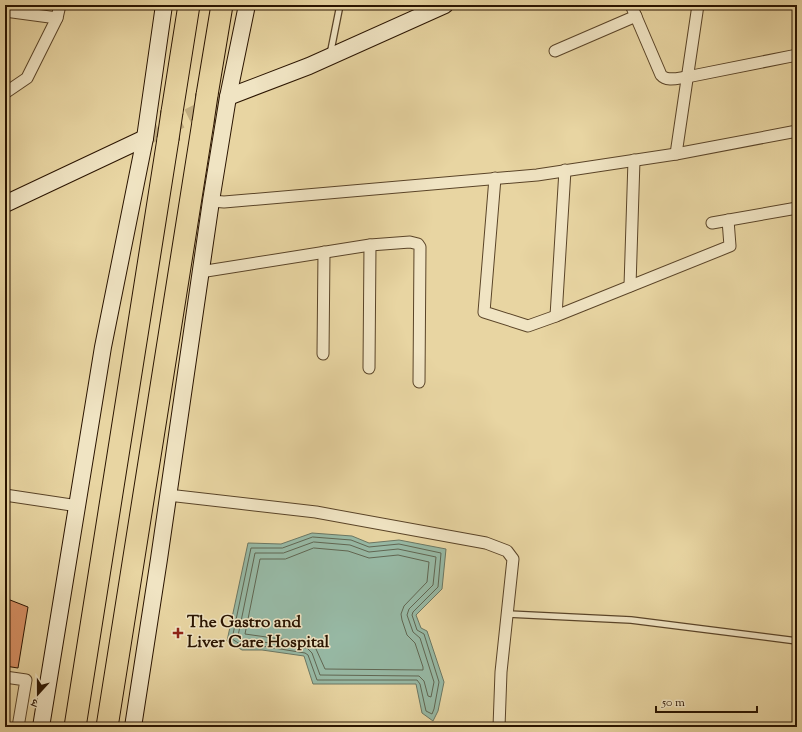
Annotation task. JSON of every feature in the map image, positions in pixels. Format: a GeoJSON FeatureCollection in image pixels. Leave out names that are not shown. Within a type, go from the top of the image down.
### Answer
{"type":"FeatureCollection","features":[{"type":"Feature","properties":{"kind":"highway"},"geometry":{"type":"LineString","coordinates":[[75,727],[189,5]]}},
{"type":"Feature","properties":{"kind":"highway"},"geometry":{"type":"LineString","coordinates":[[107,727],[222,5]]}},
{"type":"Feature","properties":{"kind":"street"},"geometry":{"type":"LineString","coordinates":[[5,93],[27,78],[57,18],[60,5]]}},
{"type":"Feature","properties":{"kind":"street"},"geometry":{"type":"LineString","coordinates":[[41,727],[103,347],[145,138],[164,5]]}},
{"type":"Feature","properties":{"kind":"street"},"geometry":{"type":"LineString","coordinates":[[133,727],[210,201],[228,97],[247,5]]}},
{"type":"Feature","properties":{"kind":"street"},"geometry":{"type":"LineString","coordinates":[[228,97],[309,66],[445,5]]}},
{"type":"Feature","properties":{"kind":"street"},"geometry":{"type":"LineString","coordinates":[[631,5],[663,77],[671,79],[687,77],[797,55]]}},
{"type":"Feature","properties":{"kind":"street"},"geometry":{"type":"LineString","coordinates":[[676,154],[698,5]]}},
{"type":"Feature","properties":{"kind":"street"},"geometry":{"type":"LineString","coordinates":[[5,11],[57,18]]}},
{"type":"Feature","properties":{"kind":"street"},"geometry":{"type":"LineString","coordinates":[[555,51],[636,16]]}},
{"type":"Feature","properties":{"kind":"street"},"geometry":{"type":"LineString","coordinates":[[210,201],[224,202],[537,175],[676,154],[797,131]]}},
{"type":"Feature","properties":{"kind":"street"},"geometry":{"type":"LineString","coordinates":[[5,204],[145,138]]}},
{"type":"Feature","properties":{"kind":"street"},"geometry":{"type":"LineString","coordinates":[[630,286],[634,160]]}},
{"type":"Feature","properties":{"kind":"street"},"geometry":{"type":"LineString","coordinates":[[556,316],[565,170]]}},
{"type":"Feature","properties":{"kind":"street"},"geometry":{"type":"LineString","coordinates":[[495,178],[484,312],[528,326],[730,246],[728,220]]}},
{"type":"Feature","properties":{"kind":"street"},"geometry":{"type":"LineString","coordinates":[[712,223],[797,208]]}},
{"type":"Feature","properties":{"kind":"street"},"geometry":{"type":"LineString","coordinates":[[200,272],[370,245],[410,242],[418,244],[420,247],[419,382]]}},
{"type":"Feature","properties":{"kind":"street"},"geometry":{"type":"LineString","coordinates":[[369,368],[370,245]]}},
{"type":"Feature","properties":{"kind":"street"},"geometry":{"type":"LineString","coordinates":[[323,354],[324,252]]}},
{"type":"Feature","properties":{"kind":"street"},"geometry":{"type":"LineString","coordinates":[[5,495],[78,506]]}},
{"type":"Feature","properties":{"kind":"street"},"geometry":{"type":"LineString","coordinates":[[168,495],[316,512],[486,543],[507,551],[514,558],[501,672],[499,727]]}},
{"type":"Feature","properties":{"kind":"street"},"geometry":{"type":"LineString","coordinates":[[5,677],[26,680],[18,727]]}},
{"type":"Feature","properties":{"kind":"lane"},"geometry":{"type":"LineString","coordinates":[[330,57],[340,5]]}},
{"type":"Feature","properties":{"kind":"lane"},"geometry":{"type":"LineString","coordinates":[[507,614],[631,620],[797,641]]}},
{"type":"Feature","properties":{"kind":"water"},"geometry":{"type":"Polygon","coordinates":[[[312,533],[352,536],[369,543],[399,540],[446,549],[442,589],[416,615],[421,628],[427,631],[444,682],[438,711],[433,721],[422,713],[416,684],[313,684],[304,656],[262,650],[242,650],[227,641],[248,543],[281,544],[312,533]]]}},
{"type":"Feature","properties":{"kind":"building"},"geometry":{"type":"Polygon","coordinates":[[[5,598],[28,607],[18,668],[5,666],[5,598]]]}},
{"type":"Feature","properties":{"kind":"tunnel"},"geometry":{"type":"LineString","coordinates":[[145,138],[228,97]]}},
{"type":"Feature","properties":{"kind":"place","name":"The Gastro and Liver Care Hospital"},"geometry":{"type":"Point","coordinates":[178,633]}}]}
